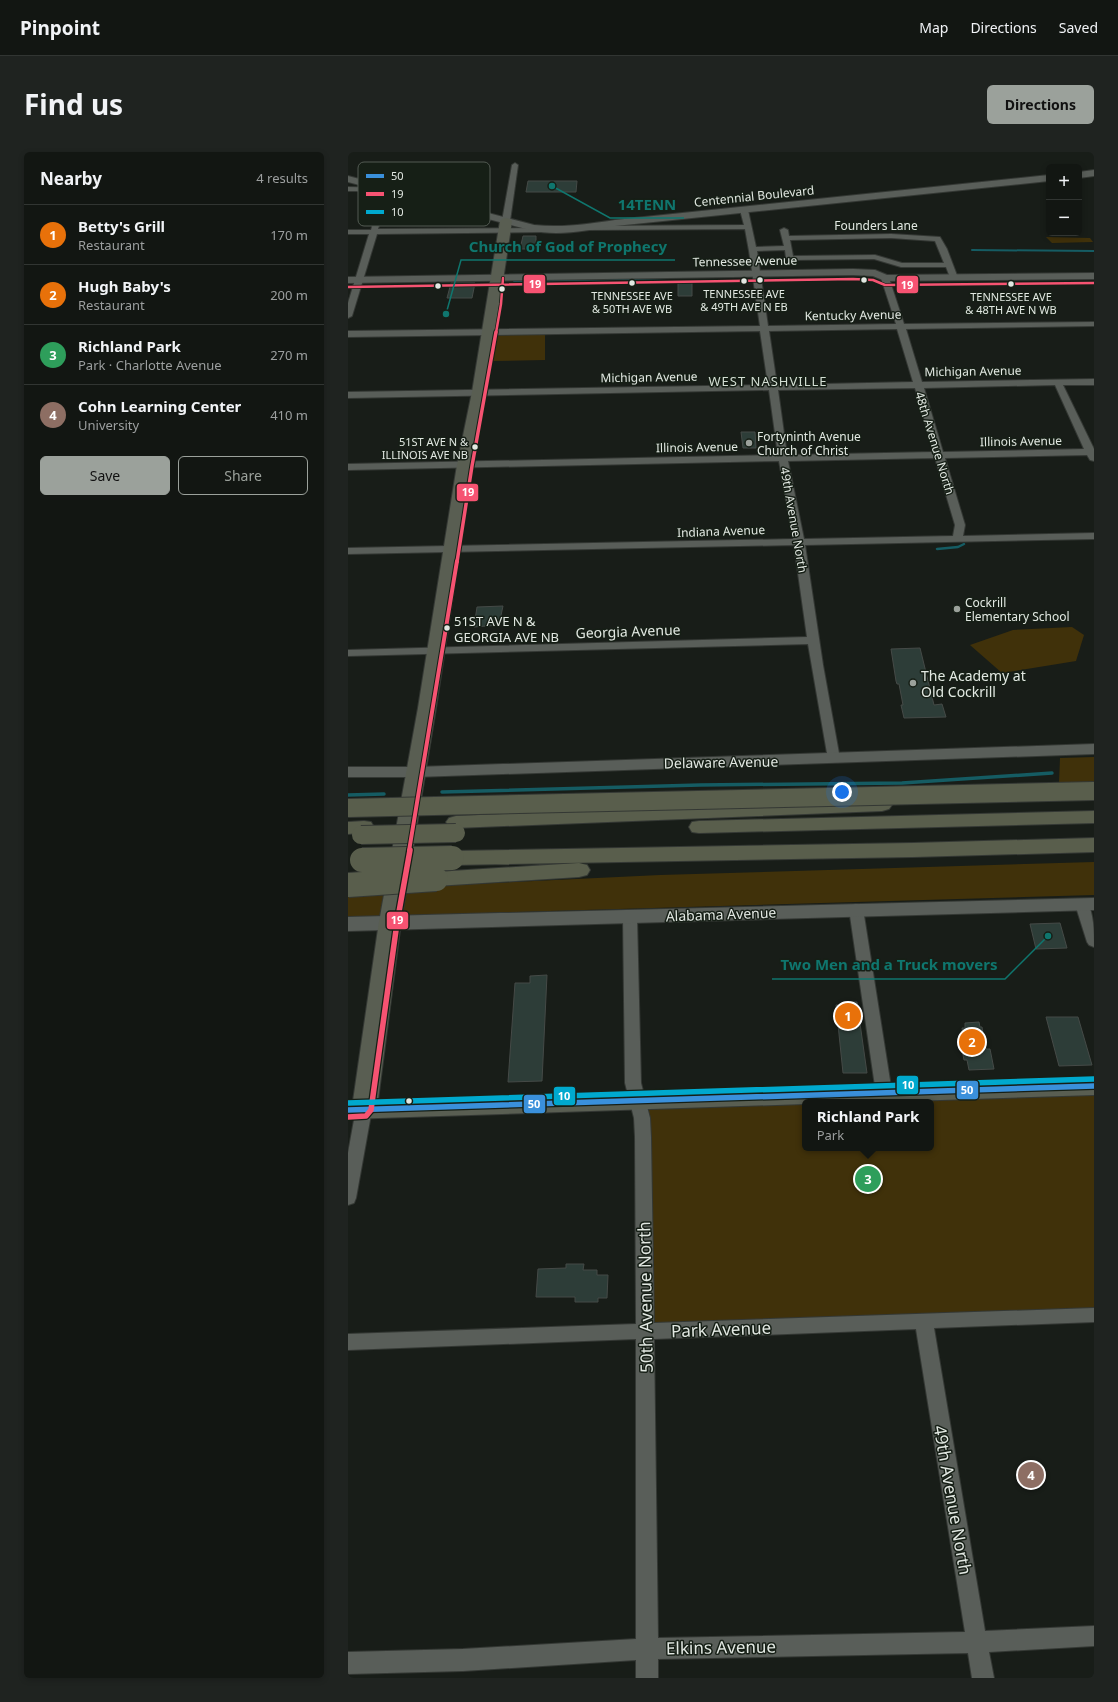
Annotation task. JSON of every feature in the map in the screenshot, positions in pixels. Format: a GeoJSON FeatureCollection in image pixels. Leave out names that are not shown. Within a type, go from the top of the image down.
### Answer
{"type":"FeatureCollection","features":[{"type":"Feature","properties":{"kind":"highway"},"geometry":{"type":"LineString","coordinates":[[355,831],[917,803],[990,798],[1094,781]]}},
{"type":"Feature","properties":{"kind":"highway"},"geometry":{"type":"LineString","coordinates":[[348,808],[1094,791]]}},
{"type":"Feature","properties":{"kind":"highway"},"geometry":{"type":"LineString","coordinates":[[456,827],[1094,817]]}},
{"type":"Feature","properties":{"kind":"highway"},"geometry":{"type":"LineString","coordinates":[[355,860],[913,850],[1094,845]]}},
{"type":"Feature","properties":{"kind":"highway"},"geometry":{"type":"LineString","coordinates":[[348,885],[913,850]]}},
{"type":"Feature","properties":{"kind":"main road"},"geometry":{"type":"LineString","coordinates":[[1082,175],[1094,174]]}},
{"type":"Feature","properties":{"kind":"main road","name":"Centennial Boulevard"},"geometry":{"type":"LineString","coordinates":[[490,220],[506,225],[550,230],[587,228],[615,223],[1046,178]]}},
{"type":"Feature","properties":{"kind":"main road","name":"Centennial Boulevard"},"geometry":{"type":"LineString","coordinates":[[348,179],[358,182]]}},
{"type":"Feature","properties":{"kind":"main road"},"geometry":{"type":"LineString","coordinates":[[506,225],[496,277],[494,303],[479,392],[465,465],[416,772],[356,1109],[1094,1086]]}},
{"type":"Feature","properties":{"kind":"main road","name":"Delaware Avenue"},"geometry":{"type":"LineString","coordinates":[[416,772],[1094,749]]}},
{"type":"Feature","properties":{"kind":"main road","name":"Alabama Avenue"},"geometry":{"type":"LineString","coordinates":[[348,924],[630,917],[856,909],[1088,904]]}},
{"type":"Feature","properties":{"kind":"street"},"geometry":{"type":"LineString","coordinates":[[490,226],[506,225],[515,165]]}},
{"type":"Feature","properties":{"kind":"street","name":"49th Avenue North"},"geometry":{"type":"LineString","coordinates":[[744,210],[753,248],[783,458],[799,542],[813,640],[834,759]]}},
{"type":"Feature","properties":{"kind":"street"},"geometry":{"type":"LineString","coordinates":[[348,316],[376,226]]}},
{"type":"Feature","properties":{"kind":"street"},"geometry":{"type":"LineString","coordinates":[[348,232],[487,226]]}},
{"type":"Feature","properties":{"kind":"street"},"geometry":{"type":"LineString","coordinates":[[587,228],[748,227]]}},
{"type":"Feature","properties":{"kind":"street"},"geometry":{"type":"LineString","coordinates":[[753,248],[788,248],[784,229]]}},
{"type":"Feature","properties":{"kind":"street","name":"Founders Lane"},"geometry":{"type":"LineString","coordinates":[[788,248],[790,258],[871,247],[921,237],[937,239],[943,249],[954,278]]}},
{"type":"Feature","properties":{"kind":"street","name":"Founders Lane"},"geometry":{"type":"LineString","coordinates":[[786,238],[871,247],[886,259],[901,265],[948,265]]}},
{"type":"Feature","properties":{"kind":"street","name":"Tennessee Avenue"},"geometry":{"type":"LineString","coordinates":[[348,280],[853,272],[875,273],[885,278],[1094,276]]}},
{"type":"Feature","properties":{"kind":"street","name":"48th Avenue North"},"geometry":{"type":"LineString","coordinates":[[885,278],[901,326],[960,526],[957,539]]}},
{"type":"Feature","properties":{"kind":"street","name":"Kentucky Avenue"},"geometry":{"type":"LineString","coordinates":[[348,334],[1094,324]]}},
{"type":"Feature","properties":{"kind":"street","name":"Michigan Avenue"},"geometry":{"type":"LineString","coordinates":[[348,395],[1094,382]]}},
{"type":"Feature","properties":{"kind":"street"},"geometry":{"type":"LineString","coordinates":[[1058,383],[1093,455]]}},
{"type":"Feature","properties":{"kind":"street","name":"Illinois Avenue"},"geometry":{"type":"LineString","coordinates":[[348,467],[939,455],[1093,455]]}},
{"type":"Feature","properties":{"kind":"street","name":"Indiana Avenue"},"geometry":{"type":"LineString","coordinates":[[348,551],[1094,536]]}},
{"type":"Feature","properties":{"kind":"street","name":"Georgia Avenue"},"geometry":{"type":"LineString","coordinates":[[348,653],[813,640]]}},
{"type":"Feature","properties":{"kind":"street","name":"Delaware Avenue"},"geometry":{"type":"LineString","coordinates":[[348,772],[416,772]]}},
{"type":"Feature","properties":{"kind":"street"},"geometry":{"type":"LineString","coordinates":[[1088,904],[1094,942]]}},
{"type":"Feature","properties":{"kind":"street"},"geometry":{"type":"LineString","coordinates":[[856,909],[884,1093]]}},
{"type":"Feature","properties":{"kind":"street","name":"50th Avenue North"},"geometry":{"type":"LineString","coordinates":[[630,917],[633,1083],[642,1118],[643,1137],[648,1649],[647,1678]]}},
{"type":"Feature","properties":{"kind":"street"},"geometry":{"type":"LineString","coordinates":[[348,1198],[356,1109]]}},
{"type":"Feature","properties":{"kind":"street","name":"Park Avenue"},"geometry":{"type":"LineString","coordinates":[[348,1342],[1094,1315]]}},
{"type":"Feature","properties":{"kind":"street","name":"49th Avenue North"},"geometry":{"type":"LineString","coordinates":[[924,1322],[983,1678]]}},
{"type":"Feature","properties":{"kind":"street","name":"Elkins Avenue"},"geometry":{"type":"LineString","coordinates":[[348,1663],[463,1660],[648,1649],[977,1642],[1094,1636]]}},
{"type":"Feature","properties":{"kind":"shaded area"},"geometry":{"type":"Polygon","coordinates":[[[1046,237],[1090,238],[1093,242],[1052,243],[1046,237]]]}},
{"type":"Feature","properties":{"kind":"shaded area"},"geometry":{"type":"Polygon","coordinates":[[[545,333],[545,360],[492,361],[498,334],[545,333]]]}},
{"type":"Feature","properties":{"kind":"shaded area"},"geometry":{"type":"Polygon","coordinates":[[[1072,627],[1084,635],[1076,661],[1002,673],[970,645],[1013,630],[1072,627]]]}},
{"type":"Feature","properties":{"kind":"shaded area"},"geometry":{"type":"Polygon","coordinates":[[[1094,757],[1094,782],[1059,783],[1060,758],[1094,757]]]}},
{"type":"Feature","properties":{"kind":"shaded area"},"geometry":{"type":"Polygon","coordinates":[[[1094,862],[1094,895],[348,917],[348,890],[660,875],[1094,862]]]}},
{"type":"Feature","properties":{"kind":"shaded area"},"geometry":{"type":"Polygon","coordinates":[[[1094,1086],[1094,1316],[645,1331],[638,1100],[1094,1086]]]}},
{"type":"Feature","properties":{"kind":"building"},"geometry":{"type":"Polygon","coordinates":[[[528,181],[577,181],[576,192],[526,192],[528,181]]]}},
{"type":"Feature","properties":{"kind":"building"},"geometry":{"type":"Polygon","coordinates":[[[523,236],[536,236],[536,249],[520,249],[523,236]]]}},
{"type":"Feature","properties":{"kind":"building"},"geometry":{"type":"Polygon","coordinates":[[[678,281],[692,281],[692,296],[678,296],[678,281]]]}},
{"type":"Feature","properties":{"kind":"building"},"geometry":{"type":"Polygon","coordinates":[[[451,283],[475,283],[472,298],[447,298],[451,283]]]}},
{"type":"Feature","properties":{"kind":"building","name":"Fortyninth Avenue Church of Christ"},"geometry":{"type":"Polygon","coordinates":[[[741,432],[755,432],[756,448],[743,448],[741,432]]]}},
{"type":"Feature","properties":{"kind":"building"},"geometry":{"type":"Polygon","coordinates":[[[503,606],[499,625],[474,627],[477,607],[503,606]]]}},
{"type":"Feature","properties":{"kind":"building","name":"The Academy at Old Cockrill"},"geometry":{"type":"Polygon","coordinates":[[[920,648],[934,705],[942,704],[946,717],[904,718],[901,705],[903,705],[899,684],[897,684],[896,681],[891,649],[920,648]]]}},
{"type":"Feature","properties":{"kind":"building"},"geometry":{"type":"Polygon","coordinates":[[[1060,923],[1067,948],[1036,949],[1030,924],[1060,923]]]}},
{"type":"Feature","properties":{"kind":"building"},"geometry":{"type":"Polygon","coordinates":[[[547,975],[542,1081],[508,1082],[515,983],[530,983],[530,976],[547,975]]]}},
{"type":"Feature","properties":{"kind":"building"},"geometry":{"type":"Polygon","coordinates":[[[843,1002],[857,1002],[867,1073],[843,1073],[836,1005],[843,1005],[843,1002]]]}},
{"type":"Feature","properties":{"kind":"building"},"geometry":{"type":"Polygon","coordinates":[[[1046,1017],[1078,1017],[1092,1065],[1059,1066],[1046,1017]]]}},
{"type":"Feature","properties":{"kind":"building"},"geometry":{"type":"Polygon","coordinates":[[[979,1022],[980,1027],[982,1027],[986,1049],[990,1049],[994,1069],[969,1070],[967,1060],[964,1060],[959,1035],[963,1035],[962,1028],[965,1028],[965,1023],[979,1022]]]}},
{"type":"Feature","properties":{"kind":"building"},"geometry":{"type":"Polygon","coordinates":[[[566,1264],[584,1264],[583,1270],[597,1270],[597,1275],[608,1275],[607,1298],[598,1298],[598,1302],[575,1302],[575,1297],[536,1297],[538,1269],[566,1268],[566,1264]]]}},
{"type":"Feature","properties":{"kind":"waterway"},"geometry":{"type":"LineString","coordinates":[[972,250],[1094,251]]}},
{"type":"Feature","properties":{"kind":"waterway"},"geometry":{"type":"LineString","coordinates":[[514,281],[668,278]]}},
{"type":"Feature","properties":{"kind":"waterway"},"geometry":{"type":"LineString","coordinates":[[937,549],[958,547],[964,544]]}},
{"type":"Feature","properties":{"kind":"waterway"},"geometry":{"type":"LineString","coordinates":[[442,792],[700,785],[902,783],[1052,773]]}},
{"type":"Feature","properties":{"kind":"waterway"},"geometry":{"type":"LineString","coordinates":[[348,795],[384,794]]}},
{"type":"Feature","properties":{"kind":"transit line","name":"19"},"geometry":{"type":"LineString","coordinates":[[348,1117],[366,1116],[371,1110],[397,923],[434,709],[472,466],[501,304],[503,278]]}},
{"type":"Feature","properties":{"kind":"transit line","name":"19"},"geometry":{"type":"LineString","coordinates":[[348,287],[853,279],[873,280],[885,285],[1094,283]]}},
{"type":"Feature","properties":{"kind":"transit line","name":"10"},"geometry":{"type":"LineString","coordinates":[[348,1103],[1094,1079]]}},
{"type":"Feature","properties":{"kind":"transit line","name":"50"},"geometry":{"type":"LineString","coordinates":[[348,1110],[1094,1086]]}},
{"type":"Feature","properties":{"kind":"place","name":"14TENN"},"geometry":{"type":"Point","coordinates":[552,186]}},
{"type":"Feature","properties":{"kind":"place","name":"TENNESSEE AVE & 49TH AVE N EB"},"geometry":{"type":"Point","coordinates":[744,281]}},
{"type":"Feature","properties":{"kind":"place","name":"TENNESSEE AVE & 50TH AVE WB"},"geometry":{"type":"Point","coordinates":[632,283]}},
{"type":"Feature","properties":{"kind":"place","name":"TENNESSEE AVE & 48TH AVE N WB"},"geometry":{"type":"Point","coordinates":[1011,284]}},
{"type":"Feature","properties":{"kind":"place","name":"Church of God of Prophecy"},"geometry":{"type":"Point","coordinates":[446,314]}},
{"type":"Feature","properties":{"kind":"place","name":"Fortyninth Avenue Church of Christ"},"geometry":{"type":"Point","coordinates":[749,443]}},
{"type":"Feature","properties":{"kind":"place","name":"51ST AVE N & ILLINOIS AVE NB"},"geometry":{"type":"Point","coordinates":[475,447]}},
{"type":"Feature","properties":{"kind":"place","name":"Cockrill Elementary School"},"geometry":{"type":"Point","coordinates":[957,609]}},
{"type":"Feature","properties":{"kind":"place","name":"51ST AVE N & GEORGIA AVE NB"},"geometry":{"type":"Point","coordinates":[447,628]}},
{"type":"Feature","properties":{"kind":"place","name":"The Academy at Old Cockrill"},"geometry":{"type":"Point","coordinates":[913,683]}},
{"type":"Feature","properties":{"kind":"place","name":"Two Men and a Truck movers"},"geometry":{"type":"Point","coordinates":[1048,936]}},
{"type":"Feature","properties":{"kind":"place","name":"Betty's Grill"},"geometry":{"type":"Point","coordinates":[848,1016]}},
{"type":"Feature","properties":{"kind":"place","name":"Hugh Baby's"},"geometry":{"type":"Point","coordinates":[972,1042]}},
{"type":"Feature","properties":{"kind":"place","name":"Richland Park"},"geometry":{"type":"Point","coordinates":[868,1179]}},
{"type":"Feature","properties":{"kind":"place","name":"Cohn Learning Center"},"geometry":{"type":"Point","coordinates":[1031,1475]}},
{"type":"Feature","properties":{"kind":"district","name":"WEST NASHVILLE"},"geometry":{"type":"Point","coordinates":[768,381]}}]}
